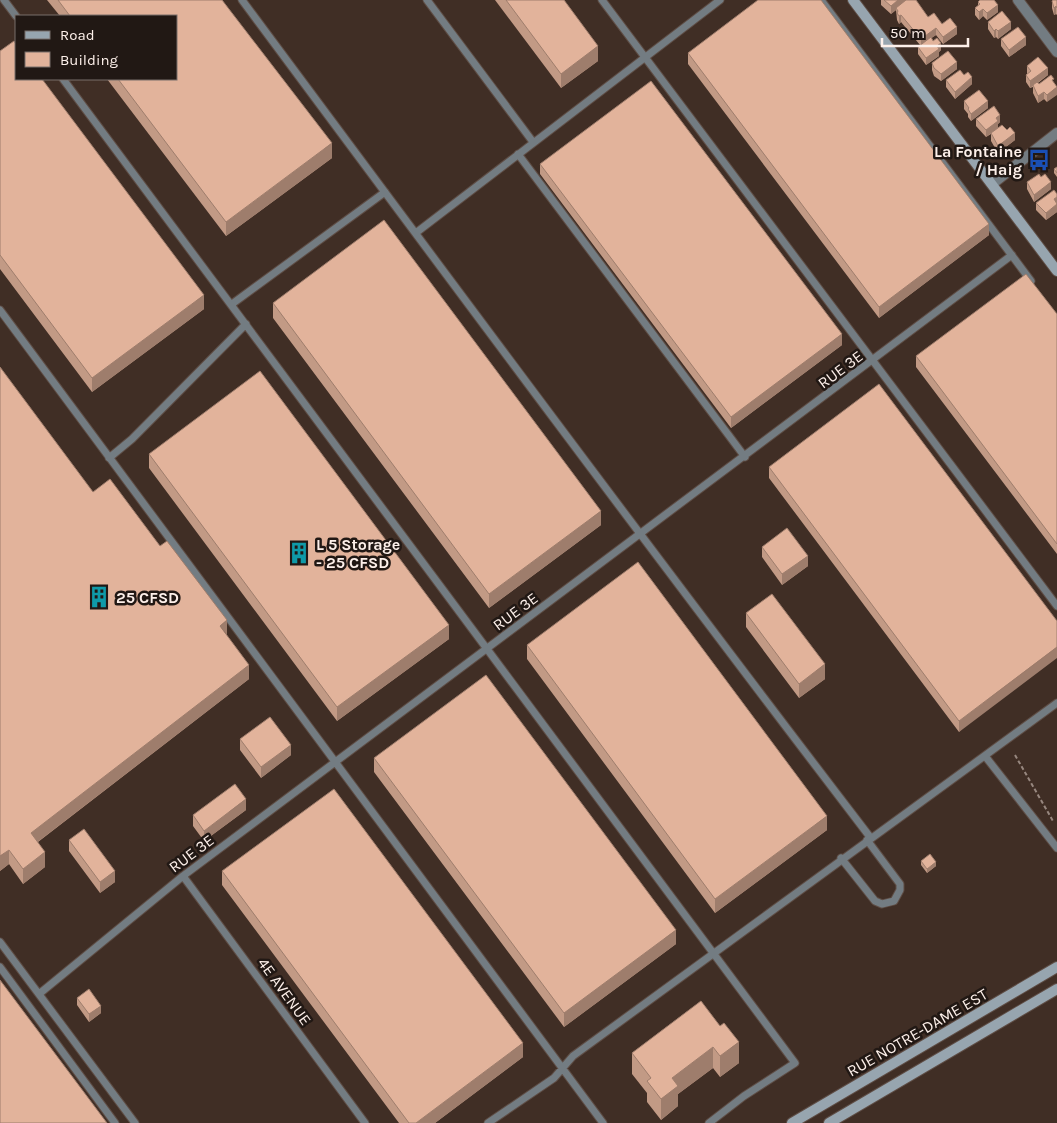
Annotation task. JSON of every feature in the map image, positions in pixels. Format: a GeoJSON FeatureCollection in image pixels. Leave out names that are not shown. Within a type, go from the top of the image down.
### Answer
{"type":"FeatureCollection","features":[{"type":"Feature","properties":{"kind":"main road"},"geometry":{"type":"LineString","coordinates":[[853,0],[1057,271]]}},
{"type":"Feature","properties":{"kind":"main road","name":"RUE NOTRE-DAME EST"},"geometry":{"type":"LineString","coordinates":[[792,1123],[1057,967]]}},
{"type":"Feature","properties":{"kind":"main road","name":"RUE NOTRE-DAME EST"},"geometry":{"type":"LineString","coordinates":[[829,1123],[1057,989]]}},
{"type":"Feature","properties":{"kind":"street"},"geometry":{"type":"LineString","coordinates":[[1018,0],[1057,52]]}},
{"type":"Feature","properties":{"kind":"street"},"geometry":{"type":"LineString","coordinates":[[992,184],[1057,133]]}},
{"type":"Feature","properties":{"kind":"lane"},"geometry":{"type":"LineString","coordinates":[[4,0],[15,15]]}},
{"type":"Feature","properties":{"kind":"lane"},"geometry":{"type":"LineString","coordinates":[[242,0],[417,232],[639,535],[869,838],[900,884],[900,890],[894,901],[882,904],[875,901],[841,858]]}},
{"type":"Feature","properties":{"kind":"lane"},"geometry":{"type":"LineString","coordinates":[[427,0],[533,142]]}},
{"type":"Feature","properties":{"kind":"lane"},"geometry":{"type":"LineString","coordinates":[[602,0],[1057,606]]}},
{"type":"Feature","properties":{"kind":"lane"},"geometry":{"type":"LineString","coordinates":[[417,232],[644,56],[720,0]]}},
{"type":"Feature","properties":{"kind":"lane"},"geometry":{"type":"LineString","coordinates":[[821,0],[1035,285]]}},
{"type":"Feature","properties":{"kind":"lane"},"geometry":{"type":"LineString","coordinates":[[64,80],[795,1063],[744,1096],[709,1123]]}},
{"type":"Feature","properties":{"kind":"lane"},"geometry":{"type":"LineString","coordinates":[[518,154],[745,457]]}},
{"type":"Feature","properties":{"kind":"lane"},"geometry":{"type":"LineString","coordinates":[[232,304],[385,192]]}},
{"type":"Feature","properties":{"kind":"lane","name":"RUE 3E"},"geometry":{"type":"LineString","coordinates":[[39,994],[183,876],[872,362],[1012,255]]}},
{"type":"Feature","properties":{"kind":"lane"},"geometry":{"type":"LineString","coordinates":[[0,310],[603,1123]]}},
{"type":"Feature","properties":{"kind":"lane"},"geometry":{"type":"LineString","coordinates":[[109,458],[132,439],[246,324]]}},
{"type":"Feature","properties":{"kind":"lane"},"geometry":{"type":"LineString","coordinates":[[488,1123],[554,1078],[573,1056],[841,858],[1057,703]]}},
{"type":"Feature","properties":{"kind":"lane"},"geometry":{"type":"LineString","coordinates":[[985,756],[1057,848]]}},
{"type":"Feature","properties":{"kind":"lane","name":"4E AVENUE"},"geometry":{"type":"LineString","coordinates":[[183,876],[365,1123]]}},
{"type":"Feature","properties":{"kind":"lane"},"geometry":{"type":"LineString","coordinates":[[0,942],[134,1123]]}},
{"type":"Feature","properties":{"kind":"lane"},"geometry":{"type":"LineString","coordinates":[[0,967],[115,1123]]}},
{"type":"Feature","properties":{"kind":"path"},"geometry":{"type":"LineString","coordinates":[[1016,754],[1053,821]]}},
{"type":"Feature","properties":{"kind":"building"},"geometry":{"type":"Polygon","coordinates":[[[58,0],[222,0],[332,143],[226,222],[119,80],[178,80],[178,15],[69,15],[58,0]]]}},
{"type":"Feature","properties":{"kind":"building"},"geometry":{"type":"Polygon","coordinates":[[[506,0],[564,0],[598,46],[561,74],[506,0]]]}},
{"type":"Feature","properties":{"kind":"building"},"geometry":{"type":"Polygon","coordinates":[[[758,0],[821,0],[989,224],[879,307],[688,53],[758,0]]]}},
{"type":"Feature","properties":{"kind":"building"},"geometry":{"type":"Polygon","coordinates":[[[884,0],[898,0],[891,6],[884,0]]]}},
{"type":"Feature","properties":{"kind":"building"},"geometry":{"type":"Polygon","coordinates":[[[906,0],[916,0],[928,17],[934,13],[942,24],[950,18],[957,27],[943,37],[936,28],[921,39],[901,15],[899,16],[897,13],[896,8],[906,0]]]}},
{"type":"Feature","properties":{"kind":"building"},"geometry":{"type":"Polygon","coordinates":[[[980,0],[994,0],[998,5],[987,13],[983,9],[979,12],[975,8],[980,4],[978,2],[980,0]]]}},
{"type":"Feature","properties":{"kind":"building"},"geometry":{"type":"Polygon","coordinates":[[[1053,0],[1057,0],[1057,8],[1056,6],[1054,8],[1053,0]]]}},
{"type":"Feature","properties":{"kind":"building"},"geometry":{"type":"Polygon","coordinates":[[[1002,11],[1011,22],[998,31],[996,29],[994,31],[988,22],[1002,11]]]}},
{"type":"Feature","properties":{"kind":"building"},"geometry":{"type":"Polygon","coordinates":[[[1018,27],[1026,37],[1009,50],[1001,39],[1018,27]]]}},
{"type":"Feature","properties":{"kind":"building"},"geometry":{"type":"Polygon","coordinates":[[[931,37],[933,41],[937,38],[941,43],[937,46],[939,49],[926,58],[918,47],[931,37]]]}},
{"type":"Feature","properties":{"kind":"building"},"geometry":{"type":"Polygon","coordinates":[[[14,41],[15,80],[43,80],[204,295],[92,378],[0,255],[0,51],[14,41]]]}},
{"type":"Feature","properties":{"kind":"building"},"geometry":{"type":"Polygon","coordinates":[[[948,51],[957,62],[941,74],[934,68],[932,63],[948,51]]]}},
{"type":"Feature","properties":{"kind":"building"},"geometry":{"type":"Polygon","coordinates":[[[1038,57],[1048,68],[1030,81],[1026,75],[1031,71],[1027,66],[1038,57]]]}},
{"type":"Feature","properties":{"kind":"building"},"geometry":{"type":"Polygon","coordinates":[[[960,70],[964,75],[968,72],[972,77],[955,92],[946,80],[960,70]]]}},
{"type":"Feature","properties":{"kind":"building"},"geometry":{"type":"Polygon","coordinates":[[[1051,75],[1057,87],[1047,95],[1044,92],[1038,96],[1033,85],[1037,82],[1039,84],[1051,75]]]}},
{"type":"Feature","properties":{"kind":"building"},"geometry":{"type":"Polygon","coordinates":[[[651,81],[842,334],[731,417],[540,164],[651,81]]]}},
{"type":"Feature","properties":{"kind":"building"},"geometry":{"type":"Polygon","coordinates":[[[979,90],[988,101],[971,114],[964,101],[979,90]]]}},
{"type":"Feature","properties":{"kind":"building"},"geometry":{"type":"Polygon","coordinates":[[[994,106],[1000,115],[996,118],[998,121],[986,130],[976,119],[994,106]]]}},
{"type":"Feature","properties":{"kind":"building"},"geometry":{"type":"Polygon","coordinates":[[[1002,125],[1007,130],[1010,127],[1015,133],[998,146],[991,133],[1002,125]]]}},
{"type":"Feature","properties":{"kind":"building"},"geometry":{"type":"Polygon","coordinates":[[[1039,174],[1041,177],[1045,174],[1051,182],[1034,195],[1027,182],[1039,174]]]}},
{"type":"Feature","properties":{"kind":"building"},"geometry":{"type":"Polygon","coordinates":[[[1054,190],[1057,194],[1057,197],[1054,199],[1057,204],[1046,213],[1036,203],[1054,190]]]}},
{"type":"Feature","properties":{"kind":"building"},"geometry":{"type":"Polygon","coordinates":[[[384,220],[601,511],[489,594],[273,303],[384,220]]]}},
{"type":"Feature","properties":{"kind":"building"},"geometry":{"type":"Polygon","coordinates":[[[1026,274],[1057,314],[1057,544],[916,356],[1026,274]]]}},
{"type":"Feature","properties":{"kind":"building","name":"25 CFSD"},"geometry":{"type":"Polygon","coordinates":[[[0,367],[93,492],[110,479],[160,546],[167,541],[227,620],[220,626],[249,665],[31,833],[45,852],[23,869],[9,850],[0,856],[0,367]]]}},
{"type":"Feature","properties":{"kind":"building","name":"L 5 Storage - 25 CFSD"},"geometry":{"type":"Polygon","coordinates":[[[260,371],[449,625],[337,707],[149,454],[260,371]]]}},
{"type":"Feature","properties":{"kind":"building"},"geometry":{"type":"Polygon","coordinates":[[[879,384],[1057,621],[1057,647],[959,721],[769,467],[879,384]]]}},
{"type":"Feature","properties":{"kind":"building"},"geometry":{"type":"Polygon","coordinates":[[[787,528],[808,556],[782,574],[762,547],[787,528]]]}},
{"type":"Feature","properties":{"kind":"building"},"geometry":{"type":"Polygon","coordinates":[[[638,562],[827,816],[715,899],[527,645],[638,562]]]}},
{"type":"Feature","properties":{"kind":"building"},"geometry":{"type":"Polygon","coordinates":[[[772,594],[825,664],[799,684],[746,613],[772,594]]]}},
{"type":"Feature","properties":{"kind":"building"},"geometry":{"type":"Polygon","coordinates":[[[486,675],[676,930],[564,1013],[374,758],[486,675]]]}},
{"type":"Feature","properties":{"kind":"building"},"geometry":{"type":"Polygon","coordinates":[[[270,717],[291,745],[261,767],[240,739],[270,717]]]}},
{"type":"Feature","properties":{"kind":"building"},"geometry":{"type":"Polygon","coordinates":[[[235,784],[246,799],[204,831],[193,815],[235,784]]]}},
{"type":"Feature","properties":{"kind":"building"},"geometry":{"type":"Polygon","coordinates":[[[334,789],[523,1043],[416,1123],[409,1123],[222,871],[334,789]]]}},
{"type":"Feature","properties":{"kind":"building"},"geometry":{"type":"Polygon","coordinates":[[[84,829],[115,871],[100,882],[69,840],[84,829]]]}},
{"type":"Feature","properties":{"kind":"building"},"geometry":{"type":"Polygon","coordinates":[[[930,854],[936,862],[927,869],[921,861],[930,854]]]}},
{"type":"Feature","properties":{"kind":"building"},"geometry":{"type":"Polygon","coordinates":[[[0,980],[107,1123],[0,1123],[0,980]]]}},
{"type":"Feature","properties":{"kind":"building"},"geometry":{"type":"Polygon","coordinates":[[[89,989],[101,1006],[89,1014],[77,998],[89,989]]]}},
{"type":"Feature","properties":{"kind":"building"},"geometry":{"type":"Polygon","coordinates":[[[701,1001],[720,1026],[724,1023],[739,1042],[720,1056],[713,1047],[672,1078],[678,1086],[661,1099],[647,1081],[651,1078],[632,1053],[701,1001]]]}},
{"type":"Feature","properties":{"kind":"place","name":"La Fontaine / Haig"},"geometry":{"type":"Point","coordinates":[1039,160]}},
{"type":"Feature","properties":{"kind":"place","name":"L 5 Storage - 25 CFSD"},"geometry":{"type":"Point","coordinates":[299,553]}},
{"type":"Feature","properties":{"kind":"place","name":"25 CFSD"},"geometry":{"type":"Point","coordinates":[99,597]}}]}
